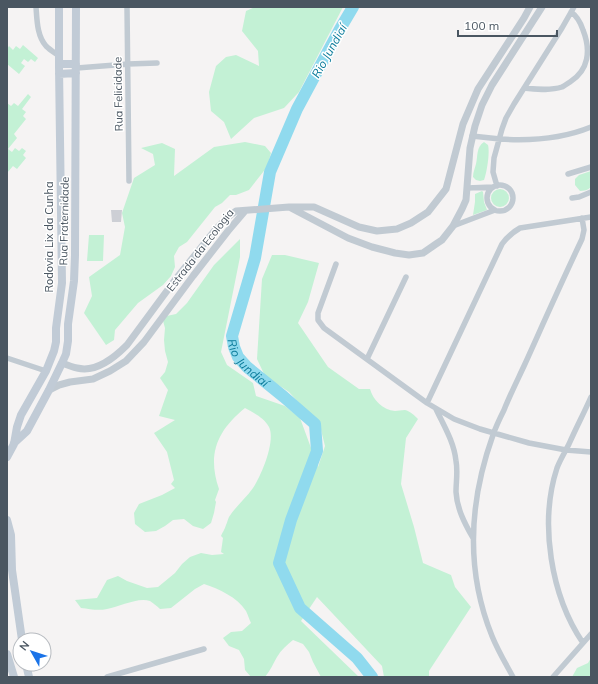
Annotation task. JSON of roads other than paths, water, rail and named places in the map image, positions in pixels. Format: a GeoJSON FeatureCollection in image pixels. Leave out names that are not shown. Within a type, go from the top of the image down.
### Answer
{"type":"FeatureCollection","features":[{"type":"Feature","properties":{"kind":"main road","name":"Rodovia Lix da Cunha"},"geometry":{"type":"LineString","coordinates":[[7,457],[14,444],[21,415],[46,371],[56,342],[56,328],[62,283],[59,7]]}},
{"type":"Feature","properties":{"kind":"main road","name":"Rua Fraternidade"},"geometry":{"type":"LineString","coordinates":[[14,444],[27,430],[49,390],[66,354],[68,341],[68,324],[74,281],[75,255],[76,7]]}},
{"type":"Feature","properties":{"kind":"main road"},"geometry":{"type":"LineString","coordinates":[[59,60],[76,68]]}},
{"type":"Feature","properties":{"kind":"main road"},"geometry":{"type":"LineString","coordinates":[[59,74],[76,68]]}},
{"type":"Feature","properties":{"kind":"main road"},"geometry":{"type":"LineString","coordinates":[[49,390],[46,371],[62,363]]}},
{"type":"Feature","properties":{"kind":"main road"},"geometry":{"type":"LineString","coordinates":[[7,520],[11,535],[12,570],[21,632]]}},
{"type":"Feature","properties":{"kind":"main road"},"geometry":{"type":"LineString","coordinates":[[7,654],[14,677]]}},
{"type":"Feature","properties":{"kind":"street"},"geometry":{"type":"LineString","coordinates":[[36,7],[37,24],[40,36],[45,45],[59,60]]}},
{"type":"Feature","properties":{"kind":"street","name":"Rua Felicidade"},"geometry":{"type":"LineString","coordinates":[[127,7],[129,181]]}},
{"type":"Feature","properties":{"kind":"street"},"geometry":{"type":"LineString","coordinates":[[245,211],[289,207],[314,207],[359,228],[376,231],[397,229],[411,223],[428,212],[446,189],[463,124],[478,89],[530,7]]}},
{"type":"Feature","properties":{"kind":"street"},"geometry":{"type":"LineString","coordinates":[[289,207],[348,238],[372,247],[395,252],[409,254],[423,253],[442,240],[453,226],[466,200],[472,136],[478,115],[487,95],[542,7]]}},
{"type":"Feature","properties":{"kind":"street"},"geometry":{"type":"LineString","coordinates":[[524,88],[543,90],[562,87],[576,78],[584,67],[588,54],[587,40],[582,27],[572,10]]}},
{"type":"Feature","properties":{"kind":"street"},"geometry":{"type":"LineString","coordinates":[[495,187],[494,165],[504,124],[510,111],[572,10]]}},
{"type":"Feature","properties":{"kind":"street"},"geometry":{"type":"LineString","coordinates":[[76,68],[157,63]]}},
{"type":"Feature","properties":{"kind":"street"},"geometry":{"type":"LineString","coordinates":[[472,136],[500,139],[531,139],[557,137],[579,132],[591,127]]}},
{"type":"Feature","properties":{"kind":"street"},"geometry":{"type":"LineString","coordinates":[[568,174],[591,167]]}},
{"type":"Feature","properties":{"kind":"street"},"geometry":{"type":"LineString","coordinates":[[453,226],[495,210],[499,211],[506,209],[511,204],[512,197],[510,190],[504,186],[467,188]]}},
{"type":"Feature","properties":{"kind":"street"},"geometry":{"type":"LineString","coordinates":[[495,187],[488,192],[487,199],[490,206],[495,210]]}},
{"type":"Feature","properties":{"kind":"street"},"geometry":{"type":"LineString","coordinates":[[572,198],[591,192]]}},
{"type":"Feature","properties":{"kind":"street","name":"Estrada da Ecologia"},"geometry":{"type":"LineString","coordinates":[[62,363],[78,369],[89,368],[103,365],[118,354],[131,340],[175,280],[216,230],[236,211],[245,211]]}},
{"type":"Feature","properties":{"kind":"street","name":"Estrada da Ecologia"},"geometry":{"type":"LineString","coordinates":[[49,390],[70,382],[93,378],[110,371],[126,361],[144,342],[193,276],[245,211]]}},
{"type":"Feature","properties":{"kind":"street"},"geometry":{"type":"LineString","coordinates":[[427,403],[502,244],[507,237],[520,228],[591,217]]}},
{"type":"Feature","properties":{"kind":"street"},"geometry":{"type":"LineString","coordinates":[[513,677],[493,637],[483,609],[477,580],[474,564],[473,538],[477,489],[493,433],[582,239],[584,230],[582,218]]}},
{"type":"Feature","properties":{"kind":"street"},"geometry":{"type":"LineString","coordinates":[[336,264],[318,309],[318,320],[324,328],[427,403],[454,419],[493,433],[529,443],[566,450],[591,452]]}},
{"type":"Feature","properties":{"kind":"street"},"geometry":{"type":"LineString","coordinates":[[367,359],[406,277]]}},
{"type":"Feature","properties":{"kind":"street"},"geometry":{"type":"LineString","coordinates":[[7,358],[46,371]]}},
{"type":"Feature","properties":{"kind":"street"},"geometry":{"type":"LineString","coordinates":[[583,643],[570,621],[560,597],[553,572],[549,521],[551,498],[557,468],[591,397]]}},
{"type":"Feature","properties":{"kind":"street"},"geometry":{"type":"LineString","coordinates":[[436,409],[450,436],[454,448],[458,506],[466,527],[473,538]]}},
{"type":"Feature","properties":{"kind":"street"},"geometry":{"type":"LineString","coordinates":[[553,677],[591,634]]}},
{"type":"Feature","properties":{"kind":"street"},"geometry":{"type":"LineString","coordinates":[[107,677],[204,649]]}},
{"type":"Feature","properties":{"kind":"waterway","name":"Rio Jundiaí"},"geometry":{"type":"LineString","coordinates":[[353,7],[297,109],[270,172],[255,258],[232,336],[238,357],[247,367],[315,424],[317,451],[291,520],[279,563],[300,608],[357,658],[372,677]]}}]}
